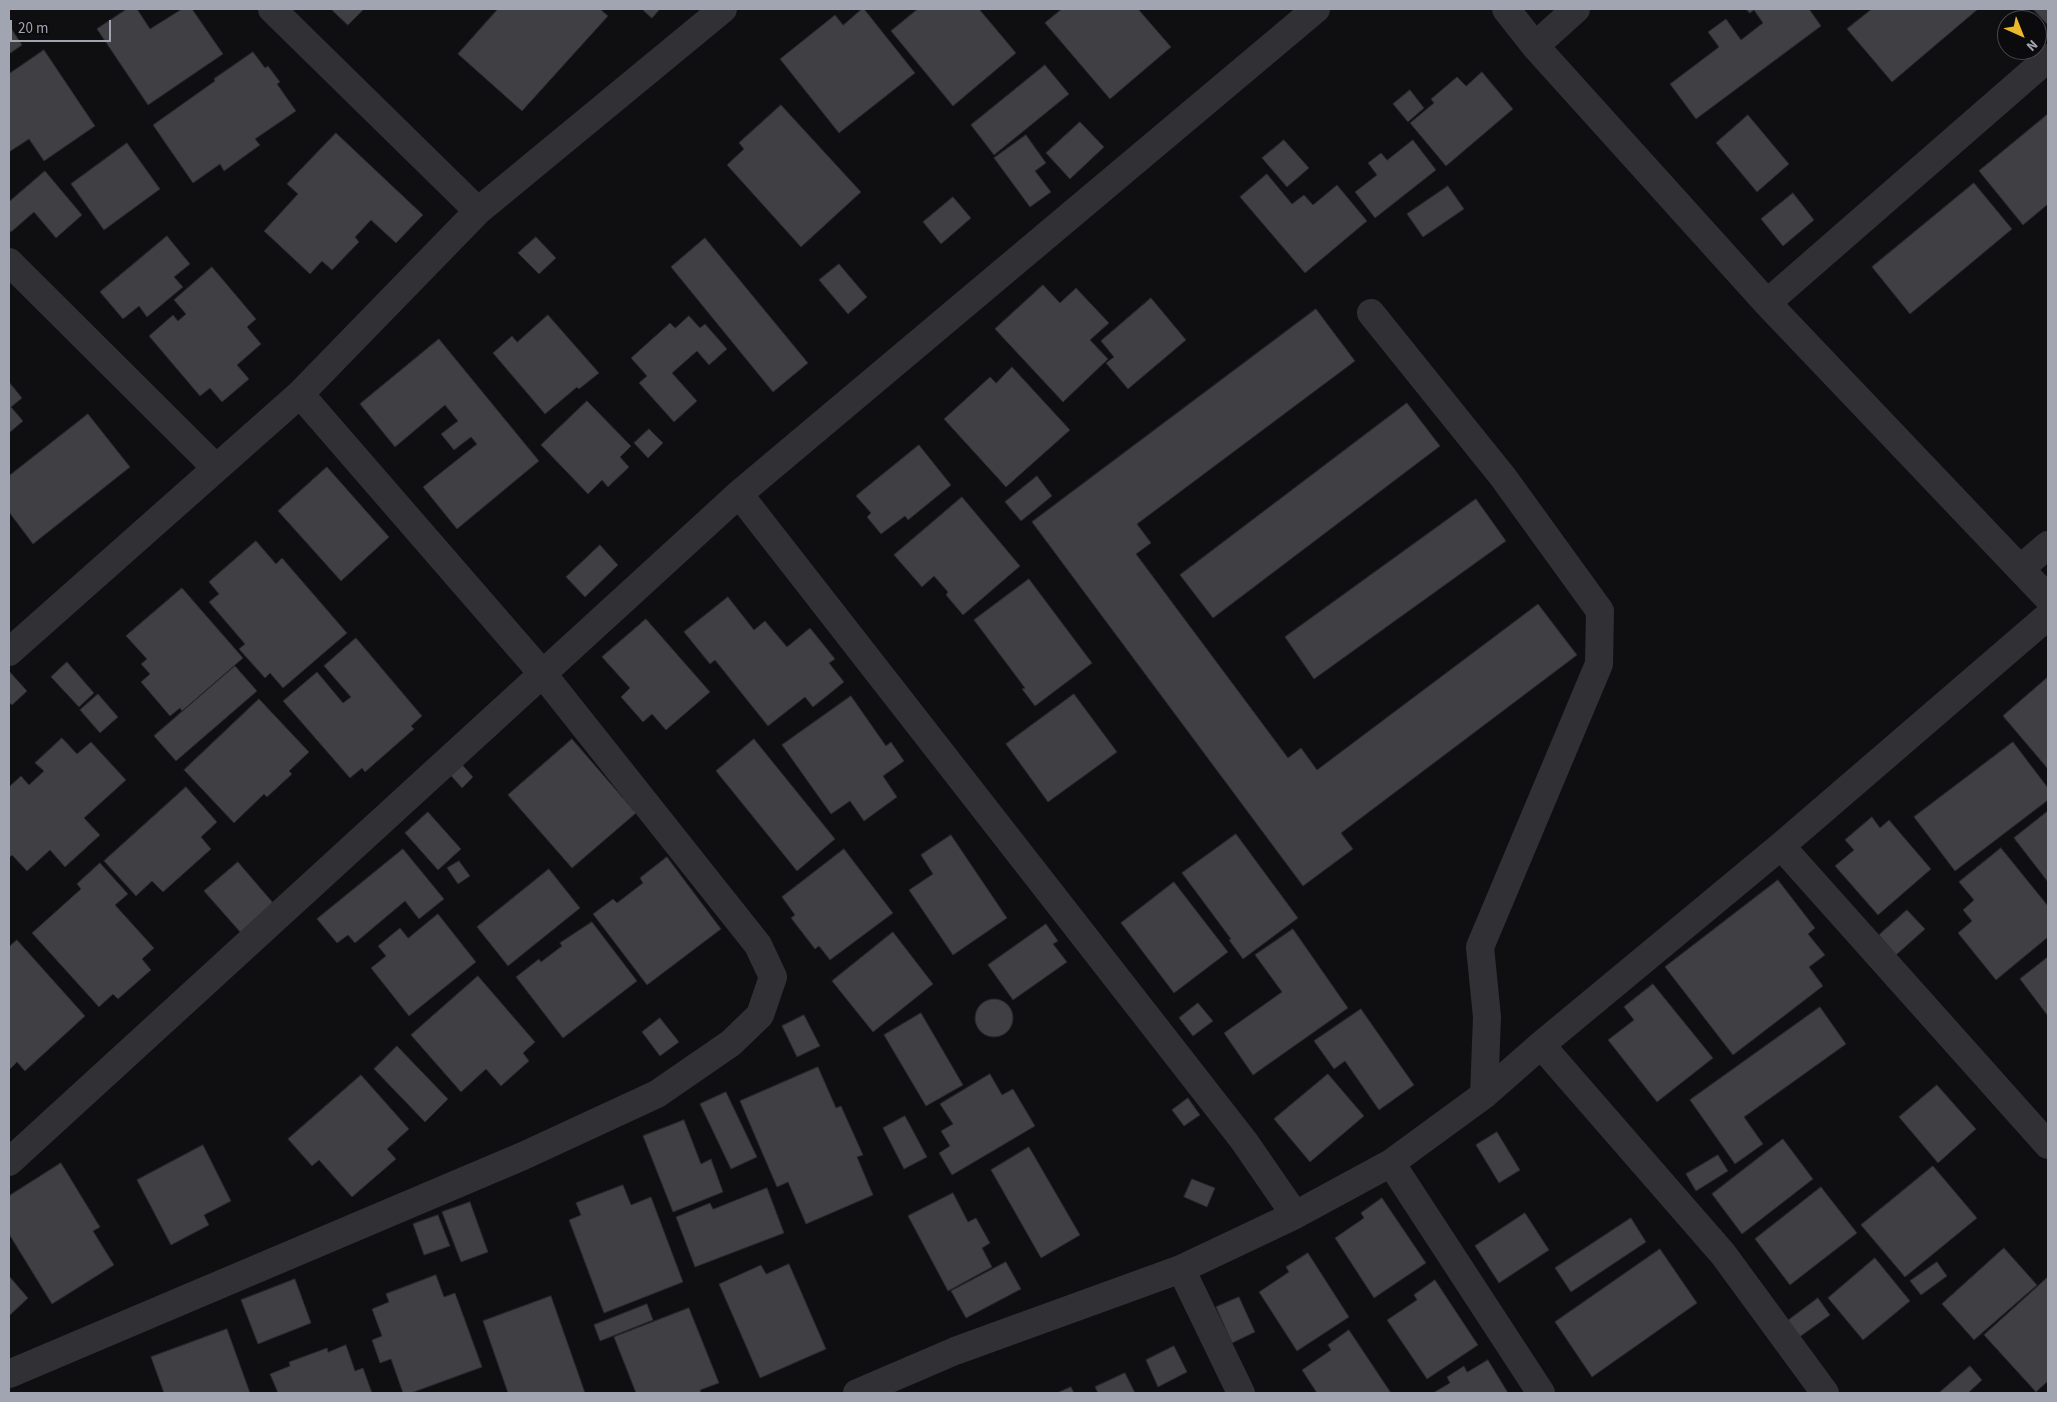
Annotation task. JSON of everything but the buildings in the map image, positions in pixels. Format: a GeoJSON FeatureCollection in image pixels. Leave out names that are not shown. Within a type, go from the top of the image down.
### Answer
{"type":"FeatureCollection","features":[{"type":"Feature","properties":{"kind":"street"},"geometry":{"type":"LineString","coordinates":[[272,9],[478,211]]}},
{"type":"Feature","properties":{"kind":"street"},"geometry":{"type":"LineString","coordinates":[[9,652],[300,394],[478,211],[723,9]]}},
{"type":"Feature","properties":{"kind":"street"},"geometry":{"type":"LineString","coordinates":[[9,1162],[739,494],[1316,9]]}},
{"type":"Feature","properties":{"kind":"street"},"geometry":{"type":"LineString","coordinates":[[1506,9],[1535,46],[1767,303],[2048,598]]}},
{"type":"Feature","properties":{"kind":"street"},"geometry":{"type":"LineString","coordinates":[[1535,46],[1576,9]]}},
{"type":"Feature","properties":{"kind":"street"},"geometry":{"type":"LineString","coordinates":[[1767,303],[2048,58]]}},
{"type":"Feature","properties":{"kind":"street"},"geometry":{"type":"LineString","coordinates":[[9,262],[216,468]]}},
{"type":"Feature","properties":{"kind":"street"},"geometry":{"type":"LineString","coordinates":[[1371,313],[1503,477],[1600,611],[1599,664],[1480,947],[1487,1017],[1484,1095]]}},
{"type":"Feature","properties":{"kind":"street"},"geometry":{"type":"LineString","coordinates":[[9,1374],[523,1156],[657,1094],[731,1043],[760,1015],[773,977],[758,945],[542,673],[300,394]]}},
{"type":"Feature","properties":{"kind":"street"},"geometry":{"type":"LineString","coordinates":[[739,494],[1244,1141],[1295,1215]]}},
{"type":"Feature","properties":{"kind":"street"},"geometry":{"type":"LineString","coordinates":[[2020,568],[2048,545]]}},
{"type":"Feature","properties":{"kind":"street"},"geometry":{"type":"LineString","coordinates":[[857,1393],[955,1351],[1181,1269],[1295,1215],[1391,1164],[1484,1095],[1541,1045],[1781,846],[2048,616]]}},
{"type":"Feature","properties":{"kind":"street"},"geometry":{"type":"LineString","coordinates":[[1781,846],[2048,1145]]}},
{"type":"Feature","properties":{"kind":"street"},"geometry":{"type":"LineString","coordinates":[[1541,1045],[1723,1254],[1825,1393]]}},
{"type":"Feature","properties":{"kind":"street"},"geometry":{"type":"LineString","coordinates":[[1391,1164],[1541,1393]]}},
{"type":"Feature","properties":{"kind":"street"},"geometry":{"type":"LineString","coordinates":[[1181,1269],[1241,1393]]}}]}
